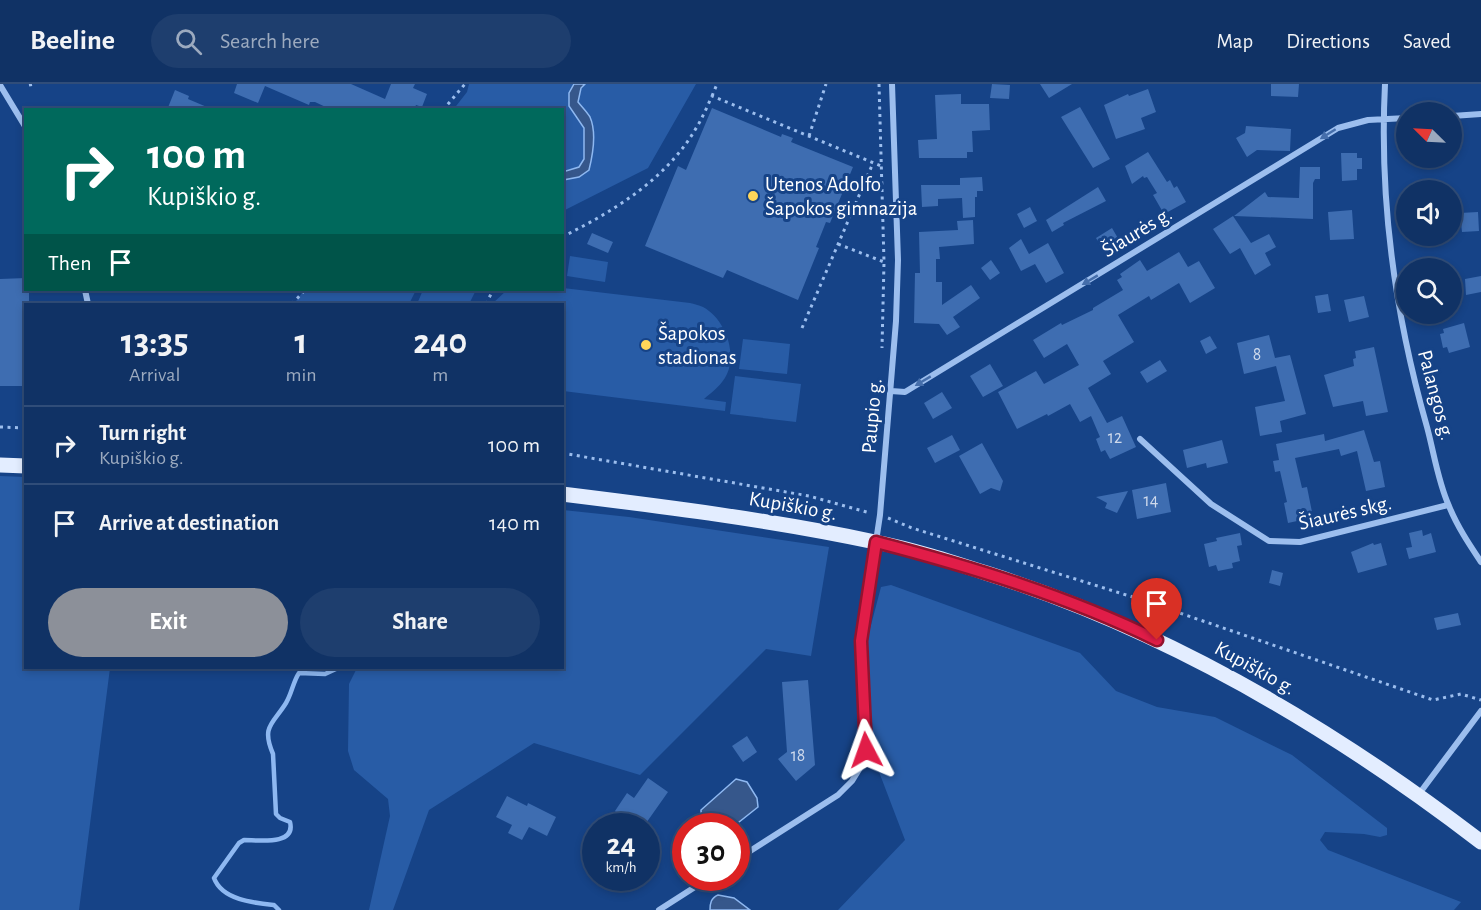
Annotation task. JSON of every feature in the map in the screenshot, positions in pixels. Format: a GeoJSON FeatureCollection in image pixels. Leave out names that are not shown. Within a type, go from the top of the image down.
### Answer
{"type":"FeatureCollection","features":[{"type":"Feature","properties":{"kind":"main road"},"geometry":{"type":"LineString","coordinates":[[0,465],[24,466]]}},
{"type":"Feature","properties":{"kind":"main road","name":"Kupiškio g."},"geometry":{"type":"LineString","coordinates":[[564,494],[699,511],[876,542],[954,563],[1073,603],[1194,658],[1321,729],[1419,794],[1481,842]]}},
{"type":"Feature","properties":{"kind":"street","name":"Paupio g."},"geometry":{"type":"LineString","coordinates":[[750,851],[838,795],[852,781],[860,768],[866,750],[861,641],[880,515],[896,321],[898,260],[892,84]]}},
{"type":"Feature","properties":{"kind":"street","name":"Palangos g."},"geometry":{"type":"LineString","coordinates":[[1385,84],[1383,119],[1385,193],[1396,297],[1414,384],[1448,505],[1463,535],[1481,562]]}},
{"type":"Feature","properties":{"kind":"street"},"geometry":{"type":"LineString","coordinates":[[0,85],[24,125]]}},
{"type":"Feature","properties":{"kind":"street"},"geometry":{"type":"LineString","coordinates":[[1462,115],[1481,114]]}},
{"type":"Feature","properties":{"kind":"street","name":"Šiaurės g."},"geometry":{"type":"LineString","coordinates":[[891,392],[905,392],[1338,128],[1353,123],[1396,118]]}},
{"type":"Feature","properties":{"kind":"street","name":"Šiaurės skg."},"geometry":{"type":"LineString","coordinates":[[1140,439],[1211,504],[1269,541],[1300,542],[1448,505]]}},
{"type":"Feature","properties":{"kind":"street"},"geometry":{"type":"LineString","coordinates":[[1419,794],[1478,720],[1481,711]]}},
{"type":"Feature","properties":{"kind":"street"},"geometry":{"type":"LineString","coordinates":[[659,910],[689,891]]}},
{"type":"Feature","properties":{"kind":"path"},"geometry":{"type":"LineString","coordinates":[[445,108],[465,84]]}},
{"type":"Feature","properties":{"kind":"path"},"geometry":{"type":"LineString","coordinates":[[564,236],[605,216],[647,185],[672,160],[695,130],[717,84]]}},
{"type":"Feature","properties":{"kind":"path"},"geometry":{"type":"LineString","coordinates":[[809,136],[826,84]]}},
{"type":"Feature","properties":{"kind":"path"},"geometry":{"type":"LineString","coordinates":[[879,84],[884,262],[883,351]]}},
{"type":"Feature","properties":{"kind":"path"},"geometry":{"type":"LineString","coordinates":[[712,96],[881,166]]}},
{"type":"Feature","properties":{"kind":"path"},"geometry":{"type":"LineString","coordinates":[[802,328],[873,163]]}},
{"type":"Feature","properties":{"kind":"path"},"geometry":{"type":"LineString","coordinates":[[838,244],[884,262]]}},
{"type":"Feature","properties":{"kind":"path"},"geometry":{"type":"LineString","coordinates":[[293,303],[304,291]]}},
{"type":"Feature","properties":{"kind":"path"},"geometry":{"type":"LineString","coordinates":[[0,427],[24,428]]}},
{"type":"Feature","properties":{"kind":"path"},"geometry":{"type":"LineString","coordinates":[[564,453],[809,496],[880,515],[912,528],[1136,598],[1433,700],[1461,694],[1481,700]]}},
{"type":"Feature","properties":{"kind":"path"},"geometry":{"type":"LineString","coordinates":[[869,513],[872,503]]}},
{"type":"Feature","properties":{"kind":"shaded area"},"geometry":{"type":"Polygon","coordinates":[[[469,84],[574,84],[569,93],[569,106],[584,128],[584,159],[579,167],[564,170],[564,108],[455,108],[467,92],[469,84]]]}},
{"type":"Feature","properties":{"kind":"shaded area"},"geometry":{"type":"Polygon","coordinates":[[[574,84],[585,84],[581,88],[578,102],[589,115],[594,137],[589,170],[579,177],[564,180],[564,170],[579,167],[584,159],[584,128],[569,106],[569,93],[574,84]]]}},
{"type":"Feature","properties":{"kind":"shaded area"},"geometry":{"type":"Polygon","coordinates":[[[585,84],[696,84],[648,168],[564,210],[564,180],[579,177],[593,151],[593,126],[589,114],[578,102],[581,88],[585,84]]]}},
{"type":"Feature","properties":{"kind":"shaded area"},"geometry":{"type":"Polygon","coordinates":[[[570,256],[608,262],[605,282],[567,276],[570,256]]]}},
{"type":"Feature","properties":{"kind":"shaded area","name":"Šapokos stadionas"},"geometry":{"type":"Polygon","coordinates":[[[564,288],[701,306],[717,319],[730,346],[731,356],[727,374],[717,388],[704,399],[726,402],[725,411],[564,391],[564,303],[493,303],[506,291],[564,291],[564,288]]]}},
{"type":"Feature","properties":{"kind":"shaded area"},"geometry":{"type":"Polygon","coordinates":[[[303,291],[416,291],[410,303],[295,303],[303,291]]]}},
{"type":"Feature","properties":{"kind":"shaded area"},"geometry":{"type":"Polygon","coordinates":[[[423,291],[476,291],[470,303],[417,303],[423,291]]]}},
{"type":"Feature","properties":{"kind":"shaded area"},"geometry":{"type":"Polygon","coordinates":[[[743,339],[790,344],[787,374],[739,369],[743,339]]]}},
{"type":"Feature","properties":{"kind":"shaded area"},"geometry":{"type":"Polygon","coordinates":[[[735,376],[801,384],[796,422],[730,414],[735,376]]]}},
{"type":"Feature","properties":{"kind":"shaded area"},"geometry":{"type":"Polygon","coordinates":[[[0,476],[24,477],[24,669],[110,669],[79,910],[0,910],[0,476]]]}},
{"type":"Feature","properties":{"kind":"shaded area"},"geometry":{"type":"Polygon","coordinates":[[[564,510],[629,517],[829,547],[811,656],[766,649],[640,775],[534,743],[429,810],[393,910],[369,910],[390,816],[388,799],[354,770],[348,751],[349,684],[356,669],[564,669],[564,510]]]}},
{"type":"Feature","properties":{"kind":"shaded area"},"geometry":{"type":"Polygon","coordinates":[[[891,585],[1080,653],[1116,691],[1157,707],[1215,717],[1292,755],[1387,828],[1387,835],[1380,837],[1325,832],[1320,840],[1328,850],[1461,902],[1454,910],[838,910],[905,840],[876,764],[865,648],[881,587],[891,585]]]}},
{"type":"Feature","properties":{"kind":"shaded area"},"geometry":{"type":"Polygon","coordinates":[[[736,779],[747,782],[757,798],[758,807],[750,813],[701,813],[701,810],[736,779]]]}},
{"type":"Feature","properties":{"kind":"shaded area"},"geometry":{"type":"Polygon","coordinates":[[[718,895],[734,898],[750,910],[710,910],[711,901],[718,895]]]}},
{"type":"Feature","properties":{"kind":"building"},"geometry":{"type":"Polygon","coordinates":[[[237,84],[351,84],[385,99],[391,84],[415,84],[413,88],[427,94],[422,107],[416,105],[415,108],[328,108],[315,102],[310,102],[309,105],[265,86],[258,103],[234,93],[237,84]]]}},
{"type":"Feature","properties":{"kind":"building"},"geometry":{"type":"Polygon","coordinates":[[[992,84],[1010,85],[1009,99],[990,98],[992,84]]]}},
{"type":"Feature","properties":{"kind":"building"},"geometry":{"type":"Polygon","coordinates":[[[1040,84],[1072,84],[1049,98],[1040,84]]]}},
{"type":"Feature","properties":{"kind":"building"},"geometry":{"type":"Polygon","coordinates":[[[1271,84],[1299,84],[1298,97],[1271,96],[1271,84]]]}},
{"type":"Feature","properties":{"kind":"building"},"geometry":{"type":"Polygon","coordinates":[[[1148,89],[1156,112],[1141,118],[1145,129],[1116,139],[1104,105],[1128,94],[1129,96],[1148,89]]]}},
{"type":"Feature","properties":{"kind":"building"},"geometry":{"type":"Polygon","coordinates":[[[175,90],[189,96],[188,99],[209,108],[168,108],[175,90]]]}},
{"type":"Feature","properties":{"kind":"building"},"geometry":{"type":"Polygon","coordinates":[[[961,94],[961,104],[989,104],[990,130],[972,131],[973,152],[967,152],[967,158],[919,158],[918,140],[937,139],[935,95],[961,94]]]}},
{"type":"Feature","properties":{"kind":"building"},"geometry":{"type":"Polygon","coordinates":[[[1080,107],[1110,159],[1093,168],[1061,117],[1080,107]]]}},
{"type":"Feature","properties":{"kind":"building","name":"Utenos Adolfo Šapokos gimnazija"},"geometry":{"type":"Polygon","coordinates":[[[712,108],[781,137],[782,134],[793,138],[791,142],[853,167],[830,223],[826,222],[816,247],[819,248],[798,300],[727,270],[723,278],[645,246],[678,166],[686,170],[712,108]]]}},
{"type":"Feature","properties":{"kind":"building"},"geometry":{"type":"Polygon","coordinates":[[[1246,126],[1291,129],[1290,151],[1257,150],[1247,157],[1236,138],[1245,133],[1246,126]]]}},
{"type":"Feature","properties":{"kind":"building"},"geometry":{"type":"Polygon","coordinates":[[[1148,152],[1167,182],[1170,180],[1174,188],[1177,186],[1186,202],[1164,214],[1153,195],[1157,193],[1147,177],[1143,176],[1132,184],[1125,166],[1148,152]]]}},
{"type":"Feature","properties":{"kind":"building"},"geometry":{"type":"Polygon","coordinates":[[[1341,153],[1357,153],[1357,158],[1362,158],[1362,169],[1357,169],[1357,180],[1342,181],[1341,153]]]}},
{"type":"Feature","properties":{"kind":"building"},"geometry":{"type":"Polygon","coordinates":[[[1300,167],[1320,167],[1320,179],[1315,179],[1313,183],[1313,219],[1234,216],[1265,192],[1268,197],[1299,198],[1300,167]]]}},
{"type":"Feature","properties":{"kind":"building"},"geometry":{"type":"Polygon","coordinates":[[[982,177],[983,191],[977,191],[977,197],[975,197],[975,217],[963,218],[962,198],[938,199],[938,206],[922,207],[921,185],[960,185],[960,178],[982,177]]]}},
{"type":"Feature","properties":{"kind":"building"},"geometry":{"type":"Polygon","coordinates":[[[1098,187],[1106,201],[1063,223],[1064,225],[1052,232],[1046,220],[1098,187]]]}},
{"type":"Feature","properties":{"kind":"building"},"geometry":{"type":"Polygon","coordinates":[[[1030,207],[1037,221],[1024,228],[1017,214],[1030,207]]]}},
{"type":"Feature","properties":{"kind":"building"},"geometry":{"type":"Polygon","coordinates":[[[1352,210],[1354,239],[1330,240],[1328,212],[1352,210]]]}},
{"type":"Feature","properties":{"kind":"building"},"geometry":{"type":"Polygon","coordinates":[[[1478,212],[1479,231],[1462,232],[1462,213],[1478,212]]]}},
{"type":"Feature","properties":{"kind":"building"},"geometry":{"type":"Polygon","coordinates":[[[1233,216],[1251,243],[1269,234],[1276,247],[1265,253],[1271,265],[1255,275],[1240,248],[1230,254],[1213,229],[1233,216]]]}},
{"type":"Feature","properties":{"kind":"building"},"geometry":{"type":"Polygon","coordinates":[[[973,220],[974,244],[939,247],[940,259],[936,259],[936,282],[942,282],[942,305],[971,285],[980,298],[953,317],[960,327],[947,335],[939,324],[914,323],[915,273],[920,273],[919,232],[958,230],[957,221],[973,220]]]}},
{"type":"Feature","properties":{"kind":"building"},"geometry":{"type":"Polygon","coordinates":[[[1112,228],[1119,240],[1103,250],[1096,238],[1112,228]]]}},
{"type":"Feature","properties":{"kind":"building"},"geometry":{"type":"Polygon","coordinates":[[[592,233],[613,242],[608,253],[587,244],[592,233]]]}},
{"type":"Feature","properties":{"kind":"building"},"geometry":{"type":"Polygon","coordinates":[[[1021,239],[1029,254],[1048,243],[1064,273],[1046,283],[1035,264],[1021,271],[1009,248],[1021,239]]]}},
{"type":"Feature","properties":{"kind":"building"},"geometry":{"type":"Polygon","coordinates":[[[1179,252],[1188,267],[1199,261],[1215,288],[1190,303],[1179,283],[1151,300],[1149,296],[1118,315],[1134,342],[1103,361],[1111,374],[1088,388],[1107,423],[1122,416],[1136,447],[1110,459],[1105,450],[1101,452],[1096,439],[1100,437],[1091,416],[1080,422],[1070,404],[1017,429],[998,392],[1036,371],[1044,384],[1079,365],[1067,344],[1044,358],[1033,340],[1061,323],[1062,325],[1093,310],[1123,290],[1117,280],[1122,277],[1120,274],[1140,260],[1147,271],[1179,252]]]}},
{"type":"Feature","properties":{"kind":"building"},"geometry":{"type":"Polygon","coordinates":[[[991,260],[1000,273],[990,280],[981,268],[991,260]]]}},
{"type":"Feature","properties":{"kind":"building"},"geometry":{"type":"Polygon","coordinates":[[[1481,276],[1481,292],[1466,295],[1465,279],[1481,276]]]}},
{"type":"Feature","properties":{"kind":"building"},"geometry":{"type":"Polygon","coordinates":[[[24,278],[24,291],[29,291],[29,303],[24,303],[24,386],[0,386],[0,279],[24,278]]]}},
{"type":"Feature","properties":{"kind":"building"},"geometry":{"type":"Polygon","coordinates":[[[1328,294],[1331,311],[1318,313],[1315,296],[1328,294]]]}},
{"type":"Feature","properties":{"kind":"building"},"geometry":{"type":"Polygon","coordinates":[[[1364,296],[1369,317],[1349,322],[1344,300],[1364,296]]]}},
{"type":"Feature","properties":{"kind":"building"},"geometry":{"type":"Polygon","coordinates":[[[1464,323],[1470,347],[1449,353],[1447,347],[1443,348],[1440,334],[1444,333],[1443,329],[1464,323]]]}},
{"type":"Feature","properties":{"kind":"building"},"geometry":{"type":"Polygon","coordinates":[[[1269,335],[1275,358],[1290,355],[1306,414],[1280,421],[1282,432],[1260,436],[1255,407],[1285,401],[1276,366],[1244,374],[1237,343],[1269,335]]]}},
{"type":"Feature","properties":{"kind":"building"},"geometry":{"type":"Polygon","coordinates":[[[1210,336],[1217,348],[1206,354],[1200,341],[1210,336]]]}},
{"type":"Feature","properties":{"kind":"building"},"geometry":{"type":"Polygon","coordinates":[[[1374,347],[1388,412],[1366,416],[1363,401],[1333,407],[1324,375],[1354,366],[1355,351],[1374,347]]]}},
{"type":"Feature","properties":{"kind":"building"},"geometry":{"type":"Polygon","coordinates":[[[1160,360],[1167,371],[1147,383],[1140,372],[1160,360]]]}},
{"type":"Feature","properties":{"kind":"building"},"geometry":{"type":"Polygon","coordinates":[[[990,364],[1003,386],[983,397],[970,376],[990,364]]]}},
{"type":"Feature","properties":{"kind":"building"},"geometry":{"type":"Polygon","coordinates":[[[942,392],[952,408],[933,419],[924,403],[942,392]]]}},
{"type":"Feature","properties":{"kind":"building"},"geometry":{"type":"Polygon","coordinates":[[[1364,430],[1374,462],[1380,461],[1385,487],[1366,491],[1357,451],[1341,456],[1339,449],[1295,458],[1302,488],[1307,487],[1312,512],[1310,512],[1311,518],[1288,523],[1284,503],[1287,502],[1280,471],[1275,472],[1273,461],[1279,460],[1276,444],[1324,434],[1325,441],[1364,430]]]}},
{"type":"Feature","properties":{"kind":"building"},"geometry":{"type":"Polygon","coordinates":[[[952,435],[960,450],[935,463],[927,448],[952,435]]]}},
{"type":"Feature","properties":{"kind":"building"},"geometry":{"type":"Polygon","coordinates":[[[1222,440],[1228,463],[1207,468],[1206,463],[1187,468],[1183,450],[1222,440]]]}},
{"type":"Feature","properties":{"kind":"building"},"geometry":{"type":"Polygon","coordinates":[[[982,443],[1003,481],[1000,491],[991,488],[980,494],[959,456],[982,443]]]}},
{"type":"Feature","properties":{"kind":"building"},"geometry":{"type":"Polygon","coordinates":[[[1166,483],[1171,512],[1137,519],[1132,490],[1166,483]]]}},
{"type":"Feature","properties":{"kind":"building"},"geometry":{"type":"Polygon","coordinates":[[[1128,491],[1117,513],[1105,508],[1107,503],[1096,497],[1128,491]]]}},
{"type":"Feature","properties":{"kind":"building"},"geometry":{"type":"Polygon","coordinates":[[[1422,530],[1423,536],[1431,533],[1436,552],[1409,559],[1406,548],[1412,547],[1409,533],[1422,530]]]}},
{"type":"Feature","properties":{"kind":"building"},"geometry":{"type":"Polygon","coordinates":[[[1240,533],[1242,545],[1237,546],[1240,561],[1232,563],[1233,568],[1218,571],[1216,565],[1209,567],[1204,544],[1217,541],[1216,538],[1240,533]]]}},
{"type":"Feature","properties":{"kind":"building"},"geometry":{"type":"Polygon","coordinates":[[[1373,543],[1374,545],[1381,543],[1387,565],[1358,573],[1351,552],[1373,543]]]}},
{"type":"Feature","properties":{"kind":"building"},"geometry":{"type":"Polygon","coordinates":[[[1272,570],[1283,573],[1280,586],[1269,583],[1272,570]]]}},
{"type":"Feature","properties":{"kind":"building"},"geometry":{"type":"Polygon","coordinates":[[[1458,613],[1461,625],[1437,630],[1434,618],[1458,613]]]}},
{"type":"Feature","properties":{"kind":"building"},"geometry":{"type":"Polygon","coordinates":[[[808,680],[815,765],[796,781],[778,759],[787,752],[782,682],[808,680]]]}},
{"type":"Feature","properties":{"kind":"building"},"geometry":{"type":"Polygon","coordinates":[[[747,736],[757,752],[743,762],[732,746],[747,736]]]}},
{"type":"Feature","properties":{"kind":"building"},"geometry":{"type":"Polygon","coordinates":[[[648,778],[668,792],[653,813],[617,813],[615,811],[627,793],[634,798],[648,778]]]}},
{"type":"Feature","properties":{"kind":"building"},"geometry":{"type":"Polygon","coordinates":[[[507,796],[527,806],[528,803],[556,817],[547,836],[529,827],[522,840],[508,833],[512,825],[496,817],[507,796]]]}},
{"type":"Feature","properties":{"kind":"waterway"},"geometry":{"type":"LineString","coordinates":[[279,910],[274,905],[231,896],[218,885],[214,878],[239,843],[244,840],[266,841],[282,838],[290,830],[290,822],[276,814],[273,754],[268,731],[288,699],[299,673],[325,674],[336,669]]}},
{"type":"Feature","properties":{"kind":"place","name":"Utenos Adolfo Šapokos gimnazija"},"geometry":{"type":"Point","coordinates":[753,196]}},
{"type":"Feature","properties":{"kind":"place","name":"Šapokos stadionas"},"geometry":{"type":"Point","coordinates":[646,345]}},
{"type":"Feature","properties":{"kind":"route"},"geometry":{"type":"LineString","coordinates":[[866,750],[861,641],[876,542],[1014,582],[1073,603],[1157,640]]}}]}
